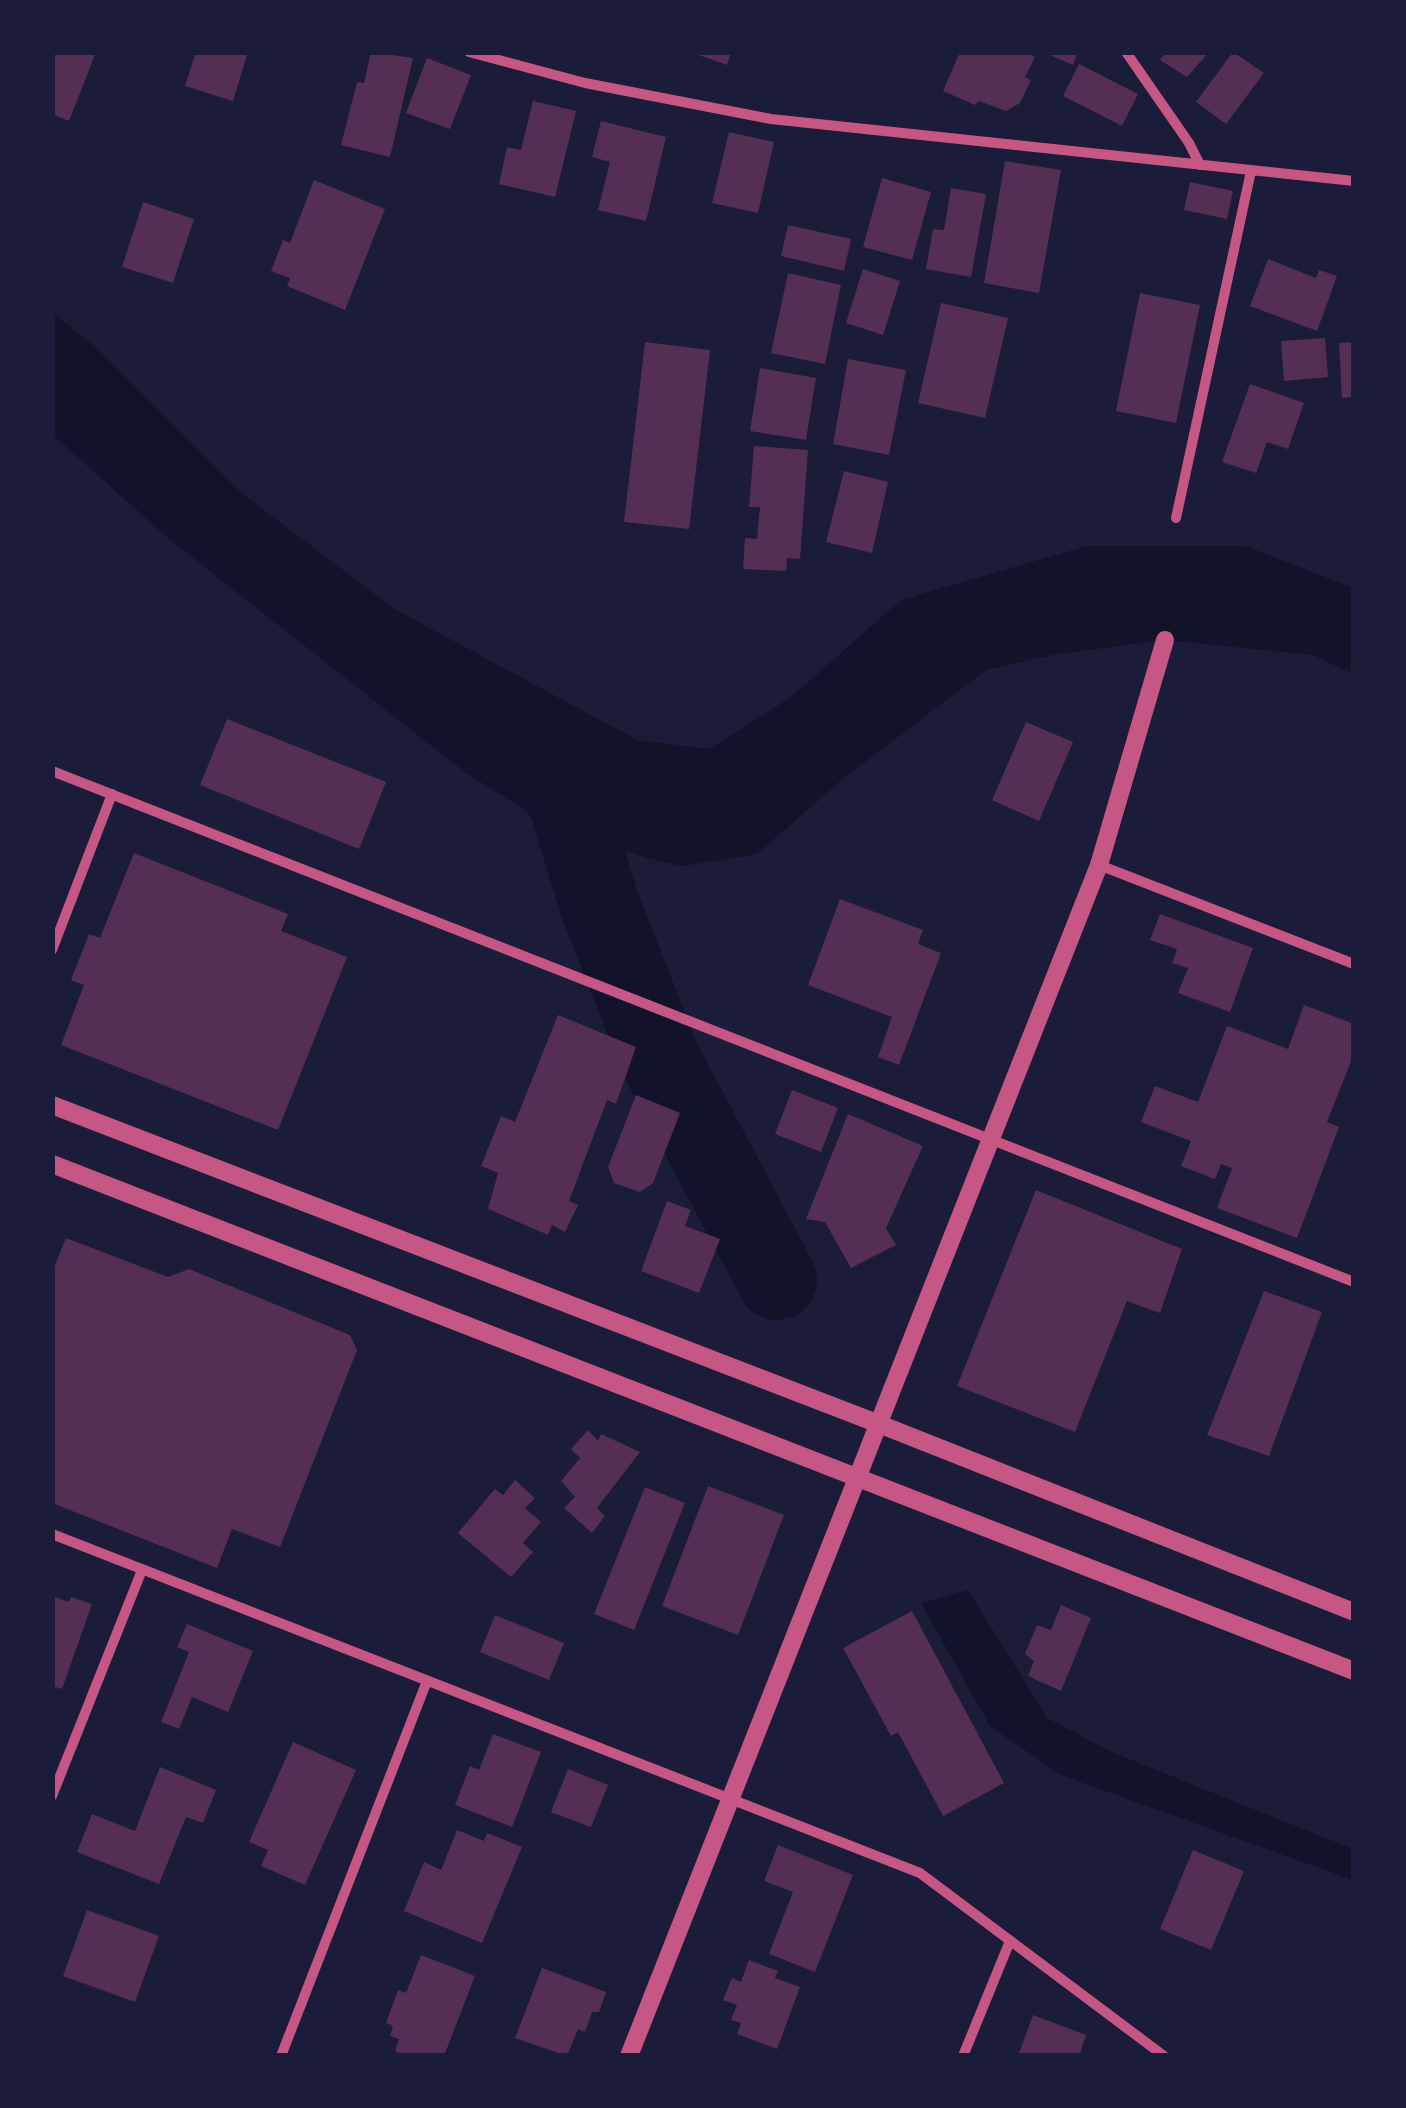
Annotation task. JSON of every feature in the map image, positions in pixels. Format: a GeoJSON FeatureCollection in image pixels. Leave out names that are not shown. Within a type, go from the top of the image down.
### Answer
{"type":"FeatureCollection","features":[{"type":"Feature","properties":{"kind":"street"},"geometry":{"type":"LineString","coordinates":[[470,52],[585,83],[771,119],[1354,181]]}},
{"type":"Feature","properties":{"kind":"street"},"geometry":{"type":"LineString","coordinates":[[1126,52],[1200,166]]}},
{"type":"Feature","properties":{"kind":"street"},"geometry":{"type":"LineString","coordinates":[[1176,518],[1251,171]]}},
{"type":"Feature","properties":{"kind":"street"},"geometry":{"type":"LineString","coordinates":[[629,2056],[1099,866],[1166,640]]}},
{"type":"Feature","properties":{"kind":"street"},"geometry":{"type":"LineString","coordinates":[[52,771],[1354,1282]]}},
{"type":"Feature","properties":{"kind":"street"},"geometry":{"type":"LineString","coordinates":[[52,950],[112,794]]}},
{"type":"Feature","properties":{"kind":"street"},"geometry":{"type":"LineString","coordinates":[[1099,866],[1354,964]]}},
{"type":"Feature","properties":{"kind":"street"},"geometry":{"type":"LineString","coordinates":[[52,1105],[1354,1612]]}},
{"type":"Feature","properties":{"kind":"street"},"geometry":{"type":"LineString","coordinates":[[52,1164],[1354,1671]]}},
{"type":"Feature","properties":{"kind":"street"},"geometry":{"type":"LineString","coordinates":[[52,1534],[920,1872],[1164,2056]]}},
{"type":"Feature","properties":{"kind":"street"},"geometry":{"type":"LineString","coordinates":[[52,1796],[142,1570]]}},
{"type":"Feature","properties":{"kind":"street"},"geometry":{"type":"LineString","coordinates":[[281,2056],[427,1681]]}},
{"type":"Feature","properties":{"kind":"street"},"geometry":{"type":"LineString","coordinates":[[963,2056],[1010,1941]]}},
{"type":"Feature","properties":{"kind":"shaded area"},"geometry":{"type":"Polygon","coordinates":[[[53,313],[95,347],[240,492],[396,610],[637,740],[709,749],[790,698],[901,600],[1087,546],[1245,546],[1353,588],[1353,674],[1313,655],[1165,640],[1057,654],[986,670],[846,776],[757,854],[682,866],[644,857],[553,827],[466,773],[168,538],[53,435],[53,313]]]}},
{"type":"Feature","properties":{"kind":"shaded area"},"geometry":{"type":"Polygon","coordinates":[[[968,1590],[1047,1718],[1114,1753],[1353,1849],[1353,1880],[1061,1775],[990,1726],[921,1603],[968,1590]]]}},
{"type":"Feature","properties":{"kind":"building"},"geometry":{"type":"Polygon","coordinates":[[[52,52],[96,52],[69,121],[52,114],[52,52]]]}},
{"type":"Feature","properties":{"kind":"building"},"geometry":{"type":"Polygon","coordinates":[[[196,52],[248,52],[233,101],[185,86],[196,52]]]}},
{"type":"Feature","properties":{"kind":"building"},"geometry":{"type":"Polygon","coordinates":[[[371,52],[413,58],[390,157],[341,145],[357,82],[364,83],[371,52]]]}},
{"type":"Feature","properties":{"kind":"building"},"geometry":{"type":"Polygon","coordinates":[[[690,52],[731,52],[727,65],[690,52]]]}},
{"type":"Feature","properties":{"kind":"building"},"geometry":{"type":"Polygon","coordinates":[[[960,52],[1025,52],[1035,57],[1025,77],[1031,80],[1020,103],[1006,111],[979,101],[975,105],[943,91],[960,52]]]}},
{"type":"Feature","properties":{"kind":"building"},"geometry":{"type":"Polygon","coordinates":[[[1043,52],[1078,52],[1073,65],[1043,52]]]}},
{"type":"Feature","properties":{"kind":"building"},"geometry":{"type":"Polygon","coordinates":[[[1166,52],[1209,52],[1187,77],[1160,60],[1166,52]]]}},
{"type":"Feature","properties":{"kind":"building"},"geometry":{"type":"Polygon","coordinates":[[[1233,52],[1264,73],[1226,124],[1196,102],[1233,52]]]}},
{"type":"Feature","properties":{"kind":"building"},"geometry":{"type":"Polygon","coordinates":[[[427,58],[471,75],[450,129],[406,113],[427,58]]]}},
{"type":"Feature","properties":{"kind":"building"},"geometry":{"type":"Polygon","coordinates":[[[1079,64],[1138,94],[1122,126],[1063,96],[1079,64]]]}},
{"type":"Feature","properties":{"kind":"building"},"geometry":{"type":"Polygon","coordinates":[[[533,101],[576,111],[555,197],[499,184],[507,147],[521,150],[533,101]]]}},
{"type":"Feature","properties":{"kind":"building"},"geometry":{"type":"Polygon","coordinates":[[[601,121],[666,137],[646,221],[598,210],[610,162],[592,157],[601,121]]]}},
{"type":"Feature","properties":{"kind":"building"},"geometry":{"type":"Polygon","coordinates":[[[729,132],[774,142],[758,213],[712,203],[729,132]]]}},
{"type":"Feature","properties":{"kind":"building"},"geometry":{"type":"Polygon","coordinates":[[[1005,161],[1061,170],[1039,293],[984,283],[1005,161]]]}},
{"type":"Feature","properties":{"kind":"building"},"geometry":{"type":"Polygon","coordinates":[[[882,178],[931,192],[912,260],[863,247],[882,178]]]}},
{"type":"Feature","properties":{"kind":"building"},"geometry":{"type":"Polygon","coordinates":[[[314,180],[385,209],[345,310],[287,286],[290,278],[271,271],[283,240],[290,243],[314,180]]]}},
{"type":"Feature","properties":{"kind":"building"},"geometry":{"type":"Polygon","coordinates":[[[1190,182],[1233,191],[1227,219],[1184,210],[1190,182]]]}},
{"type":"Feature","properties":{"kind":"building"},"geometry":{"type":"Polygon","coordinates":[[[951,188],[986,194],[971,277],[926,269],[933,229],[944,230],[951,188]]]}},
{"type":"Feature","properties":{"kind":"building"},"geometry":{"type":"Polygon","coordinates":[[[143,202],[194,219],[173,283],[122,267],[143,202]]]}},
{"type":"Feature","properties":{"kind":"building"},"geometry":{"type":"Polygon","coordinates":[[[788,225],[851,239],[844,271],[781,256],[788,225]]]}},
{"type":"Feature","properties":{"kind":"building"},"geometry":{"type":"Polygon","coordinates":[[[1268,259],[1316,278],[1319,270],[1337,276],[1317,331],[1250,306],[1268,259]]]}},
{"type":"Feature","properties":{"kind":"building"},"geometry":{"type":"Polygon","coordinates":[[[863,269],[900,281],[883,335],[846,323],[863,269]]]}},
{"type":"Feature","properties":{"kind":"building"},"geometry":{"type":"Polygon","coordinates":[[[788,273],[841,285],[825,364],[771,353],[788,273]]]}},
{"type":"Feature","properties":{"kind":"building"},"geometry":{"type":"Polygon","coordinates":[[[1140,293],[1200,305],[1176,423],[1116,411],[1140,293]]]}},
{"type":"Feature","properties":{"kind":"building"},"geometry":{"type":"Polygon","coordinates":[[[941,303],[1008,318],[985,418],[918,403],[941,303]]]}},
{"type":"Feature","properties":{"kind":"building"},"geometry":{"type":"Polygon","coordinates":[[[1325,338],[1328,377],[1284,381],[1281,341],[1325,338]]]}},
{"type":"Feature","properties":{"kind":"building"},"geometry":{"type":"Polygon","coordinates":[[[645,342],[710,350],[689,529],[624,522],[645,342]]]}},
{"type":"Feature","properties":{"kind":"building"},"geometry":{"type":"Polygon","coordinates":[[[1354,342],[1354,397],[1342,398],[1339,343],[1354,342]]]}},
{"type":"Feature","properties":{"kind":"building"},"geometry":{"type":"Polygon","coordinates":[[[848,359],[906,370],[889,455],[833,444],[848,359]]]}},
{"type":"Feature","properties":{"kind":"building"},"geometry":{"type":"Polygon","coordinates":[[[760,368],[816,378],[806,440],[750,431],[760,368]]]}},
{"type":"Feature","properties":{"kind":"building"},"geometry":{"type":"Polygon","coordinates":[[[1250,384],[1304,403],[1288,449],[1267,442],[1256,473],[1222,462],[1250,384]]]}},
{"type":"Feature","properties":{"kind":"building"},"geometry":{"type":"Polygon","coordinates":[[[754,446],[808,450],[800,559],[787,558],[786,571],[743,569],[745,538],[757,539],[760,507],[749,507],[754,446]]]}},
{"type":"Feature","properties":{"kind":"building"},"geometry":{"type":"Polygon","coordinates":[[[844,471],[888,482],[872,553],[826,542],[844,471]]]}},
{"type":"Feature","properties":{"kind":"building"},"geometry":{"type":"Polygon","coordinates":[[[227,719],[386,782],[359,849],[200,785],[227,719]]]}},
{"type":"Feature","properties":{"kind":"building"},"geometry":{"type":"Polygon","coordinates":[[[1026,722],[1073,742],[1039,821],[992,800],[1026,722]]]}},
{"type":"Feature","properties":{"kind":"building"},"geometry":{"type":"Polygon","coordinates":[[[134,853],[288,914],[281,931],[347,957],[278,1130],[61,1045],[84,985],[71,980],[89,934],[100,938],[134,853]]]}},
{"type":"Feature","properties":{"kind":"building"},"geometry":{"type":"Polygon","coordinates":[[[840,899],[923,930],[918,944],[941,953],[899,1065],[878,1057],[892,1017],[808,985],[840,899]]]}},
{"type":"Feature","properties":{"kind":"building"},"geometry":{"type":"Polygon","coordinates":[[[1160,914],[1253,948],[1230,1012],[1178,993],[1188,968],[1172,963],[1177,949],[1150,940],[1160,914]]]}},
{"type":"Feature","properties":{"kind":"building"},"geometry":{"type":"Polygon","coordinates":[[[1304,1005],[1354,1024],[1354,1054],[1327,1122],[1339,1127],[1297,1238],[1217,1208],[1232,1168],[1221,1164],[1215,1179],[1181,1166],[1191,1141],[1141,1122],[1155,1086],[1198,1102],[1227,1026],[1288,1049],[1304,1005]]]}},
{"type":"Feature","properties":{"kind":"building"},"geometry":{"type":"Polygon","coordinates":[[[558,1015],[636,1047],[616,1104],[607,1100],[569,1201],[578,1205],[565,1232],[552,1225],[548,1235],[488,1209],[498,1173],[481,1166],[501,1116],[515,1122],[558,1015]]]}},
{"type":"Feature","properties":{"kind":"building"},"geometry":{"type":"Polygon","coordinates":[[[792,1090],[838,1108],[821,1152],[775,1134],[792,1090]]]}},
{"type":"Feature","properties":{"kind":"building"},"geometry":{"type":"Polygon","coordinates":[[[636,1095],[680,1113],[653,1183],[640,1192],[614,1183],[608,1167],[636,1095]]]}},
{"type":"Feature","properties":{"kind":"building"},"geometry":{"type":"Polygon","coordinates":[[[848,1114],[923,1146],[886,1228],[896,1245],[851,1268],[825,1222],[806,1219],[848,1114]]]}},
{"type":"Feature","properties":{"kind":"building"},"geometry":{"type":"Polygon","coordinates":[[[1036,1190],[1182,1249],[1160,1313],[1127,1301],[1075,1432],[957,1386],[1036,1190]]]}},
{"type":"Feature","properties":{"kind":"building"},"geometry":{"type":"Polygon","coordinates":[[[667,1201],[691,1210],[685,1226],[720,1239],[699,1293],[641,1271],[667,1201]]]}},
{"type":"Feature","properties":{"kind":"building"},"geometry":{"type":"Polygon","coordinates":[[[66,1238],[168,1277],[189,1269],[350,1335],[357,1350],[280,1547],[232,1529],[217,1568],[52,1503],[52,1272],[66,1238]]]}},
{"type":"Feature","properties":{"kind":"building"},"geometry":{"type":"Polygon","coordinates":[[[1264,1291],[1322,1312],[1269,1456],[1207,1435],[1264,1291]]]}},
{"type":"Feature","properties":{"kind":"building"},"geometry":{"type":"Polygon","coordinates":[[[588,1430],[598,1441],[601,1434],[640,1452],[597,1508],[605,1516],[592,1533],[564,1508],[575,1497],[561,1481],[580,1458],[571,1449],[588,1430]]]}},
{"type":"Feature","properties":{"kind":"building"},"geometry":{"type":"Polygon","coordinates":[[[515,1480],[535,1498],[525,1508],[541,1522],[523,1543],[533,1552],[511,1577],[458,1533],[495,1489],[503,1495],[515,1480]]]}},
{"type":"Feature","properties":{"kind":"building"},"geometry":{"type":"Polygon","coordinates":[[[708,1486],[784,1515],[738,1635],[662,1606],[708,1486]]]}},
{"type":"Feature","properties":{"kind":"building"},"geometry":{"type":"Polygon","coordinates":[[[645,1487],[685,1503],[634,1630],[594,1614],[645,1487]]]}},
{"type":"Feature","properties":{"kind":"building"},"geometry":{"type":"Polygon","coordinates":[[[52,1596],[92,1604],[62,1689],[52,1686],[52,1596]]]}},
{"type":"Feature","properties":{"kind":"building"},"geometry":{"type":"Polygon","coordinates":[[[1061,1605],[1091,1618],[1061,1691],[1028,1676],[1034,1661],[1025,1654],[1037,1625],[1051,1630],[1061,1605]]]}},
{"type":"Feature","properties":{"kind":"building"},"geometry":{"type":"Polygon","coordinates":[[[912,1611],[1004,1783],[943,1816],[898,1732],[891,1736],[843,1648],[912,1611]]]}},
{"type":"Feature","properties":{"kind":"building"},"geometry":{"type":"Polygon","coordinates":[[[495,1615],[564,1643],[549,1680],[480,1652],[495,1615]]]}},
{"type":"Feature","properties":{"kind":"building"},"geometry":{"type":"Polygon","coordinates":[[[187,1624],[253,1651],[228,1712],[192,1697],[179,1729],[161,1722],[189,1652],[177,1647],[187,1624]]]}},
{"type":"Feature","properties":{"kind":"building"},"geometry":{"type":"Polygon","coordinates":[[[493,1734],[541,1752],[512,1827],[455,1805],[470,1766],[479,1770],[493,1734]]]}},
{"type":"Feature","properties":{"kind":"building"},"geometry":{"type":"Polygon","coordinates":[[[293,1742],[356,1770],[305,1885],[261,1866],[268,1850],[249,1842],[293,1742]]]}},
{"type":"Feature","properties":{"kind":"building"},"geometry":{"type":"Polygon","coordinates":[[[160,1767],[216,1790],[203,1823],[186,1817],[159,1884],[77,1852],[92,1814],[135,1831],[160,1767]]]}},
{"type":"Feature","properties":{"kind":"building"},"geometry":{"type":"Polygon","coordinates":[[[568,1769],[608,1785],[591,1827],[551,1812],[568,1769]]]}},
{"type":"Feature","properties":{"kind":"building"},"geometry":{"type":"Polygon","coordinates":[[[457,1830],[484,1841],[487,1833],[522,1847],[482,1943],[404,1911],[424,1862],[441,1870],[457,1830]]]}},
{"type":"Feature","properties":{"kind":"building"},"geometry":{"type":"Polygon","coordinates":[[[778,1845],[853,1875],[815,1972],[769,1954],[793,1892],[764,1881],[778,1845]]]}},
{"type":"Feature","properties":{"kind":"building"},"geometry":{"type":"Polygon","coordinates":[[[1193,1850],[1244,1871],[1211,1950],[1160,1929],[1193,1850]]]}},
{"type":"Feature","properties":{"kind":"building"},"geometry":{"type":"Polygon","coordinates":[[[87,1910],[159,1936],[135,2002],[63,1976],[87,1910]]]}},
{"type":"Feature","properties":{"kind":"building"},"geometry":{"type":"Polygon","coordinates":[[[421,1955],[475,1976],[444,2056],[407,2056],[395,2051],[399,2039],[390,2036],[393,2026],[386,2023],[398,1990],[406,1993],[421,1955]]]}},
{"type":"Feature","properties":{"kind":"building"},"geometry":{"type":"Polygon","coordinates":[[[749,1960],[778,1971],[775,1978],[800,1987],[777,2049],[737,2034],[741,2023],[731,2020],[737,2005],[723,2000],[732,1978],[741,1982],[749,1960]]]}},
{"type":"Feature","properties":{"kind":"building"},"geometry":{"type":"Polygon","coordinates":[[[542,1968],[606,1992],[599,2012],[592,2012],[585,2032],[578,2029],[567,2056],[515,2038],[542,1968]]]}},
{"type":"Feature","properties":{"kind":"building"},"geometry":{"type":"Polygon","coordinates":[[[1033,2015],[1086,2035],[1079,2056],[1018,2056],[1033,2015]]]}},
{"type":"Feature","properties":{"kind":"waterway"},"geometry":{"type":"LineString","coordinates":[[522,744],[567,798],[599,903],[660,1059],[777,1280]]}}]}
